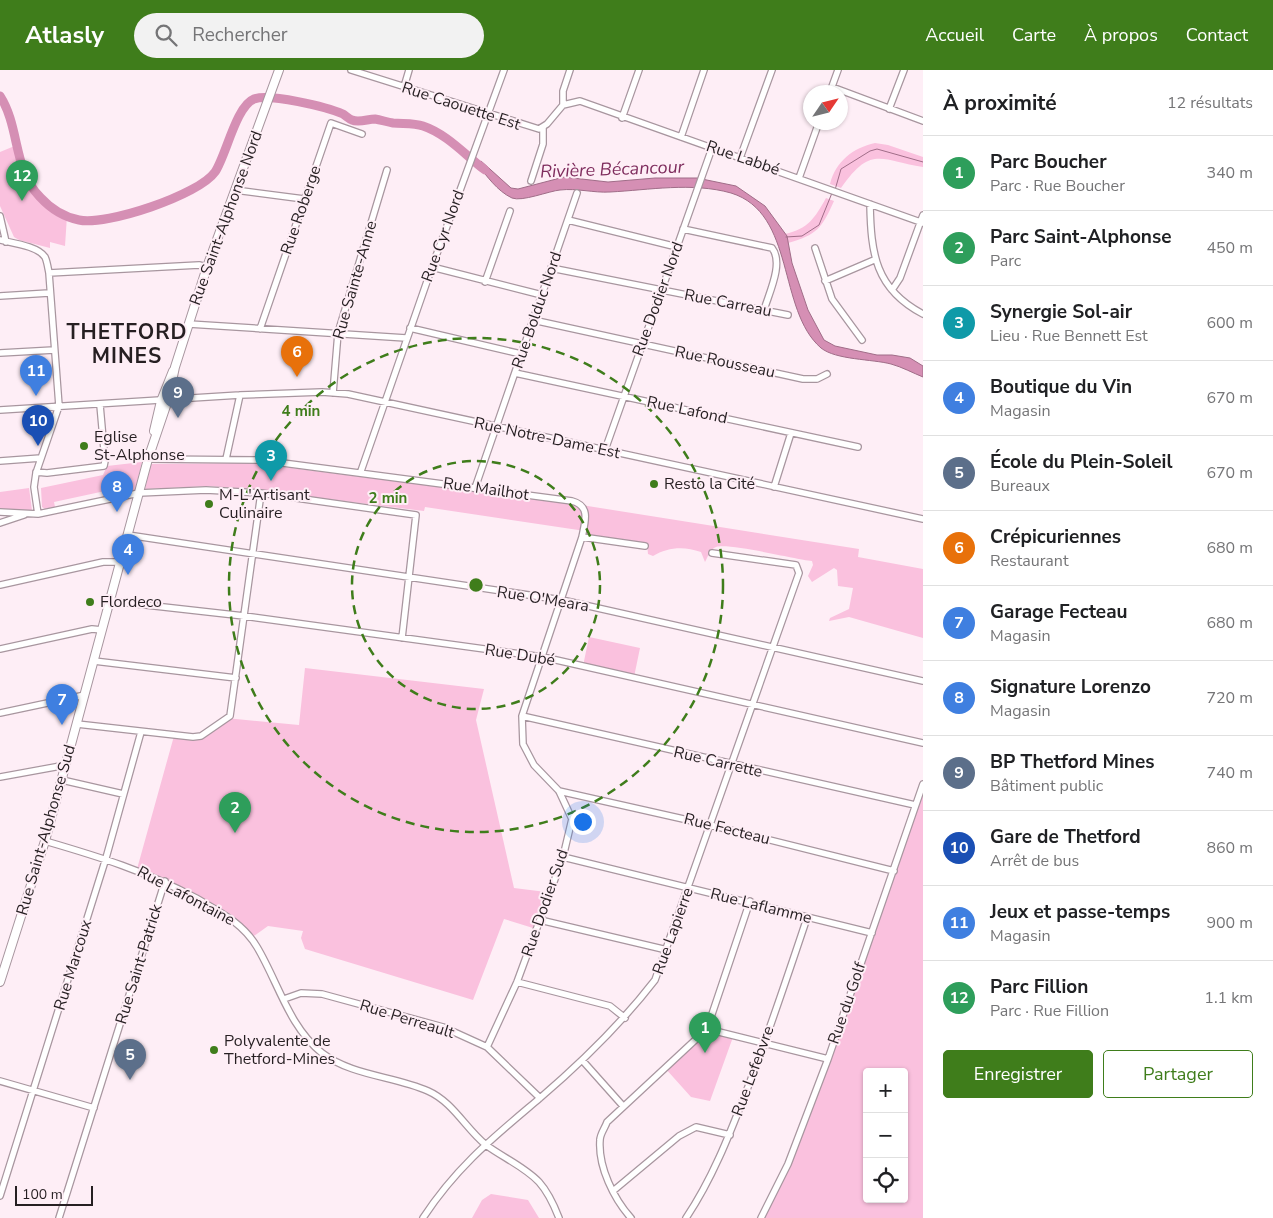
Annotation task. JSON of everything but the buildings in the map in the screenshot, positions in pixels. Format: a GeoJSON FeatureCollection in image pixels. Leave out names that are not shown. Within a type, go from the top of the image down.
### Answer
{"type":"FeatureCollection","features":[{"type":"Feature","properties":{"kind":"main road","name":"Rue Saint-Alphonse Nord"},"geometry":{"type":"LineString","coordinates":[[164,400],[208,267],[279,70]]}},
{"type":"Feature","properties":{"kind":"main road","name":"Rue Saint-Alphonse Sud"},"geometry":{"type":"LineString","coordinates":[[0,982],[45,841],[164,400]]}},
{"type":"Feature","properties":{"kind":"street","name":"Rue Caouette Est"},"geometry":{"type":"LineString","coordinates":[[351,70],[534,129],[543,127]]}},
{"type":"Feature","properties":{"kind":"street"},"geometry":{"type":"LineString","coordinates":[[404,87],[409,70]]}},
{"type":"Feature","properties":{"kind":"street","name":"Rue Cyr Nord"},"geometry":{"type":"LineString","coordinates":[[361,471],[406,338],[504,70]]}},
{"type":"Feature","properties":{"kind":"street"},"geometry":{"type":"LineString","coordinates":[[531,180],[543,144],[543,127],[563,105],[563,91],[570,70]]}},
{"type":"Feature","properties":{"kind":"street"},"geometry":{"type":"LineString","coordinates":[[622,118],[639,70]]}},
{"type":"Feature","properties":{"kind":"street"},"geometry":{"type":"LineString","coordinates":[[681,137],[704,70]]}},
{"type":"Feature","properties":{"kind":"street"},"geometry":{"type":"LineString","coordinates":[[740,158],[772,70]]}},
{"type":"Feature","properties":{"kind":"street"},"geometry":{"type":"LineString","coordinates":[[833,85],[838,70]]}},
{"type":"Feature","properties":{"kind":"street"},"geometry":{"type":"LineString","coordinates":[[889,109],[904,70]]}},
{"type":"Feature","properties":{"kind":"street"},"geometry":{"type":"LineString","coordinates":[[848,96],[923,121]]}},
{"type":"Feature","properties":{"kind":"street","name":"Rue Labbé"},"geometry":{"type":"LineString","coordinates":[[563,105],[580,102],[922,223]]}},
{"type":"Feature","properties":{"kind":"street","name":"Rue Roberge"},"geometry":{"type":"LineString","coordinates":[[260,329],[331,123],[362,134]]}},
{"type":"Feature","properties":{"kind":"street"},"geometry":{"type":"LineString","coordinates":[[799,178],[816,130]]}},
{"type":"Feature","properties":{"kind":"street","name":"Rue Dodier Nord"},"geometry":{"type":"LineString","coordinates":[[605,450],[712,148]]}},
{"type":"Feature","properties":{"kind":"street","name":"Rue Sainte-Anne"},"geometry":{"type":"LineString","coordinates":[[332,392],[338,334],[387,170]]}},
{"type":"Feature","properties":{"kind":"street"},"geometry":{"type":"LineString","coordinates":[[235,190],[304,199]]}},
{"type":"Feature","properties":{"kind":"street","name":"Rue Bolduc Nord"},"geometry":{"type":"LineString","coordinates":[[475,488],[577,193]]}},
{"type":"Feature","properties":{"kind":"street"},"geometry":{"type":"LineString","coordinates":[[870,204],[874,260],[892,290],[914,309],[923,314]]}},
{"type":"Feature","properties":{"kind":"street"},"geometry":{"type":"LineString","coordinates":[[485,282],[510,211]]}},
{"type":"Feature","properties":{"kind":"street"},"geometry":{"type":"LineString","coordinates":[[892,290],[900,278],[922,223],[923,215]]}},
{"type":"Feature","properties":{"kind":"street"},"geometry":{"type":"LineString","coordinates":[[0,216],[3,241],[34,249],[46,258],[48,273],[59,406],[36,472],[34,487],[38,514]]}},
{"type":"Feature","properties":{"kind":"street"},"geometry":{"type":"LineString","coordinates":[[568,220],[677,247]]}},
{"type":"Feature","properties":{"kind":"street"},"geometry":{"type":"LineString","coordinates":[[683,229],[772,248],[776,255],[777,264],[764,310]]}},
{"type":"Feature","properties":{"kind":"street"},"geometry":{"type":"LineString","coordinates":[[815,248],[832,299],[862,340]]}},
{"type":"Feature","properties":{"kind":"street"},"geometry":{"type":"LineString","coordinates":[[825,281],[874,260]]}},
{"type":"Feature","properties":{"kind":"street"},"geometry":{"type":"LineString","coordinates":[[48,273],[199,265],[208,267]]}},
{"type":"Feature","properties":{"kind":"street"},"geometry":{"type":"LineString","coordinates":[[432,267],[542,295]]}},
{"type":"Feature","properties":{"kind":"street","name":"Rue Carreau"},"geometry":{"type":"LineString","coordinates":[[551,268],[788,315]]}},
{"type":"Feature","properties":{"kind":"street"},"geometry":{"type":"LineString","coordinates":[[0,296],[49,293]]}},
{"type":"Feature","properties":{"kind":"street","name":"Rue Rousseau"},"geometry":{"type":"LineString","coordinates":[[533,320],[803,379],[817,379],[827,374]]}},
{"type":"Feature","properties":{"kind":"street"},"geometry":{"type":"LineString","coordinates":[[189,324],[406,338]]}},
{"type":"Feature","properties":{"kind":"street"},"geometry":{"type":"LineString","coordinates":[[410,328],[521,354]]}},
{"type":"Feature","properties":{"kind":"street"},"geometry":{"type":"LineString","coordinates":[[0,353],[54,350]]}},
{"type":"Feature","properties":{"kind":"street","name":"Rue Lafond"},"geometry":{"type":"LineString","coordinates":[[515,373],[858,447]]}},
{"type":"Feature","properties":{"kind":"street","name":"Rue Notre-Dame Est"},"geometry":{"type":"LineString","coordinates":[[0,410],[240,395],[332,392],[923,518]]}},
{"type":"Feature","properties":{"kind":"street"},"geometry":{"type":"LineString","coordinates":[[226,458],[240,395]]}},
{"type":"Feature","properties":{"kind":"street"},"geometry":{"type":"LineString","coordinates":[[36,472],[47,473],[104,466],[100,405]]}},
{"type":"Feature","properties":{"kind":"street"},"geometry":{"type":"LineString","coordinates":[[774,487],[791,433]]}},
{"type":"Feature","properties":{"kind":"street"},"geometry":{"type":"LineString","coordinates":[[0,461],[41,458]]}},
{"type":"Feature","properties":{"kind":"street","name":"Rue Mailhot"},"geometry":{"type":"LineString","coordinates":[[148,460],[226,458],[260,460],[361,471],[579,503],[586,512],[582,537]]}},
{"type":"Feature","properties":{"kind":"street"},"geometry":{"type":"LineString","coordinates":[[0,512],[25,515],[38,514],[139,493],[206,490],[261,493],[416,515],[402,638]]}},
{"type":"Feature","properties":{"kind":"street"},"geometry":{"type":"LineString","coordinates":[[77,724],[193,737],[201,736],[230,716],[261,493]]}},
{"type":"Feature","properties":{"kind":"street"},"geometry":{"type":"LineString","coordinates":[[0,523],[25,515]]}},
{"type":"Feature","properties":{"kind":"street","name":"Rue O'Meara"},"geometry":{"type":"LineString","coordinates":[[128,535],[409,579],[562,600],[923,681]]}},
{"type":"Feature","properties":{"kind":"street"},"geometry":{"type":"LineString","coordinates":[[582,537],[645,546]]}},
{"type":"Feature","properties":{"kind":"street","name":"Rue Dodier Sud"},"geometry":{"type":"LineString","coordinates":[[487,1047],[518,982],[563,857],[572,819],[559,791],[534,765],[523,744],[522,716],[582,537]]}},
{"type":"Feature","properties":{"kind":"street","name":"Rue Lapierre"},"geometry":{"type":"LineString","coordinates":[[423,1218],[458,1171],[485,1144],[540,1098],[626,1018],[655,980],[799,573],[798,566],[712,553]]}},
{"type":"Feature","properties":{"kind":"street"},"geometry":{"type":"LineString","coordinates":[[0,585],[103,562],[120,562]]}},
{"type":"Feature","properties":{"kind":"street","name":"Rue Dubé"},"geometry":{"type":"LineString","coordinates":[[110,601],[244,616],[543,657],[923,743]]}},
{"type":"Feature","properties":{"kind":"street"},"geometry":{"type":"LineString","coordinates":[[0,649],[92,629],[102,630]]}},
{"type":"Feature","properties":{"kind":"street"},"geometry":{"type":"LineString","coordinates":[[94,660],[236,678]]}},
{"type":"Feature","properties":{"kind":"street"},"geometry":{"type":"LineString","coordinates":[[0,713],[84,695]]}},
{"type":"Feature","properties":{"kind":"street","name":"Rue Carrette"},"geometry":{"type":"LineString","coordinates":[[522,716],[915,806]]}},
{"type":"Feature","properties":{"kind":"street","name":"Rue Marcoux"},"geometry":{"type":"LineString","coordinates":[[0,1196],[106,858],[141,732]]}},
{"type":"Feature","properties":{"kind":"street"},"geometry":{"type":"LineString","coordinates":[[0,777],[66,765]]}},
{"type":"Feature","properties":{"kind":"street"},"geometry":{"type":"LineString","coordinates":[[62,780],[123,794]]}},
{"type":"Feature","properties":{"kind":"street","name":"Rue du Golf"},"geometry":{"type":"LineString","coordinates":[[761,1218],[787,1166],[828,1059],[854,978],[872,933],[923,784]]}},
{"type":"Feature","properties":{"kind":"street","name":"Rue Fecteau"},"geometry":{"type":"LineString","coordinates":[[559,791],[710,825],[894,871]]}},
{"type":"Feature","properties":{"kind":"street","name":"Rue Lafontaine"},"geometry":{"type":"LineString","coordinates":[[45,841],[106,858],[165,882],[227,915],[241,926],[256,946],[300,1028],[322,1052],[348,1067],[429,1092],[450,1107],[485,1144],[538,1181],[552,1201],[558,1218]]}},
{"type":"Feature","properties":{"kind":"street","name":"Rue Laflamme"},"geometry":{"type":"LineString","coordinates":[[563,857],[688,888],[750,901],[807,918],[872,933]]}},
{"type":"Feature","properties":{"kind":"street","name":"Rue Saint-Patrick"},"geometry":{"type":"LineString","coordinates":[[60,1218],[165,882]]}},
{"type":"Feature","properties":{"kind":"street"},"geometry":{"type":"LineString","coordinates":[[631,1218],[621,1206],[613,1191],[601,1158],[600,1138],[607,1122],[707,1029],[750,901]]}},
{"type":"Feature","properties":{"kind":"street","name":"Rue Lefebvre"},"geometry":{"type":"LineString","coordinates":[[686,1218],[702,1193],[730,1134],[764,1044],[807,918]]}},
{"type":"Feature","properties":{"kind":"street"},"geometry":{"type":"LineString","coordinates":[[540,920],[667,950]]}},
{"type":"Feature","properties":{"kind":"street"},"geometry":{"type":"LineString","coordinates":[[518,982],[610,1006],[626,1018]]}},
{"type":"Feature","properties":{"kind":"street","name":"Rue Perreault"},"geometry":{"type":"LineString","coordinates":[[284,999],[301,993],[322,994],[443,1027],[487,1047],[540,1098]]}},
{"type":"Feature","properties":{"kind":"street"},"geometry":{"type":"LineString","coordinates":[[707,1029],[828,1059]]}},
{"type":"Feature","properties":{"kind":"street"},"geometry":{"type":"LineString","coordinates":[[582,1060],[623,1106]]}},
{"type":"Feature","properties":{"kind":"street"},"geometry":{"type":"LineString","coordinates":[[0,1081],[94,1108]]}},
{"type":"Feature","properties":{"kind":"street"},"geometry":{"type":"LineString","coordinates":[[613,1191],[678,1136],[696,1127],[730,1134]]}},
{"type":"Feature","properties":{"kind":"shaded area"},"geometry":{"type":"Polygon","coordinates":[[[875,143],[888,145],[923,157],[923,167],[886,159],[877,159],[860,166],[851,174],[841,188],[830,184],[836,169],[846,157],[860,148],[875,143]]]}},
{"type":"Feature","properties":{"kind":"shaded area"},"geometry":{"type":"Polygon","coordinates":[[[17,145],[33,187],[48,203],[67,216],[65,246],[50,242],[50,248],[14,237],[0,206],[0,152],[17,145]]]}},
{"type":"Feature","properties":{"kind":"shaded area"},"geometry":{"type":"Polygon","coordinates":[[[481,161],[511,188],[518,189],[564,177],[608,182],[655,178],[697,178],[736,186],[765,206],[787,236],[792,263],[808,310],[824,340],[835,346],[877,355],[910,358],[923,366],[923,377],[891,364],[836,355],[821,348],[807,331],[798,311],[776,241],[766,220],[752,204],[731,193],[686,187],[604,192],[566,190],[516,199],[507,195],[493,183],[477,164],[481,161]]]}},
{"type":"Feature","properties":{"kind":"shaded area"},"geometry":{"type":"Polygon","coordinates":[[[826,198],[834,201],[822,224],[806,237],[788,243],[785,234],[800,229],[810,222],[826,198]]]}},
{"type":"Feature","properties":{"kind":"shaded area"},"geometry":{"type":"Polygon","coordinates":[[[142,462],[135,490],[121,493],[119,488],[54,502],[55,507],[45,509],[42,507],[41,488],[103,475],[107,466],[142,462]]]}},
{"type":"Feature","properties":{"kind":"shaded area"},"geometry":{"type":"Polygon","coordinates":[[[253,463],[575,504],[859,549],[858,557],[923,569],[923,638],[849,617],[829,621],[830,618],[849,609],[853,588],[838,586],[837,570],[834,568],[812,582],[808,576],[813,565],[812,561],[723,546],[712,549],[705,562],[701,552],[688,549],[670,549],[653,556],[648,554],[647,544],[585,535],[585,531],[425,507],[424,511],[209,486],[145,489],[151,464],[253,463]]]}},
{"type":"Feature","properties":{"kind":"shaded area"},"geometry":{"type":"Polygon","coordinates":[[[29,488],[32,510],[29,512],[0,510],[0,492],[29,488]]]}},
{"type":"Feature","properties":{"kind":"shaded area"},"geometry":{"type":"Polygon","coordinates":[[[589,637],[640,648],[634,677],[583,666],[589,637]]]}},
{"type":"Feature","properties":{"kind":"shaded area"},"geometry":{"type":"Polygon","coordinates":[[[305,668],[484,689],[476,720],[514,888],[546,892],[533,928],[504,919],[473,1000],[305,949],[301,938],[303,931],[268,926],[251,938],[227,915],[137,869],[174,736],[201,736],[226,718],[299,725],[305,668]]]}},
{"type":"Feature","properties":{"kind":"shaded area"},"geometry":{"type":"Polygon","coordinates":[[[923,784],[923,1218],[761,1218],[788,1164],[923,784]]]}},
{"type":"Feature","properties":{"kind":"shaded area"},"geometry":{"type":"Polygon","coordinates":[[[707,1029],[733,1037],[710,1101],[691,1097],[665,1068],[707,1029]]]}},
{"type":"Feature","properties":{"kind":"shaded area"},"geometry":{"type":"Polygon","coordinates":[[[491,1194],[528,1200],[539,1218],[472,1218],[482,1200],[491,1194]]]}},
{"type":"Feature","properties":{"kind":"waterway","name":"Rivière Bécancour"},"geometry":{"type":"LineString","coordinates":[[0,96],[11,121],[21,161],[31,186],[48,205],[68,217],[79,220],[92,221],[130,214],[172,199],[206,181],[219,165],[242,111],[248,103],[254,99],[261,98],[285,99],[312,105],[343,114],[355,121],[375,119],[423,126],[448,139],[485,170]]}},
{"type":"Feature","properties":{"kind":"waterway"},"geometry":{"type":"LineString","coordinates":[[835,190],[841,169],[870,151],[877,149],[923,162]]}},
{"type":"Feature","properties":{"kind":"waterway"},"geometry":{"type":"LineString","coordinates":[[786,237],[802,236],[819,225],[832,193]]}},
{"type":"Feature","properties":{"kind":"place","name":"Parc Fillion"},"geometry":{"type":"Point","coordinates":[22,201]}},
{"type":"Feature","properties":{"kind":"place","name":"Crépicuriennes"},"geometry":{"type":"Point","coordinates":[297,377]}},
{"type":"Feature","properties":{"kind":"place","name":"Jeux et passe-temps"},"geometry":{"type":"Point","coordinates":[36,396]}},
{"type":"Feature","properties":{"kind":"place","name":"BP Thetford Mines"},"geometry":{"type":"Point","coordinates":[178,418]}},
{"type":"Feature","properties":{"kind":"place","name":"Gare de Thetford"},"geometry":{"type":"Point","coordinates":[38,446]}},
{"type":"Feature","properties":{"kind":"place","name":"Eglise St-Alphonse"},"geometry":{"type":"Point","coordinates":[84,446]}},
{"type":"Feature","properties":{"kind":"place","name":"Synergie Sol-air"},"geometry":{"type":"Point","coordinates":[271,481]}},
{"type":"Feature","properties":{"kind":"place","name":"Resto la Cité"},"geometry":{"type":"Point","coordinates":[654,484]}},
{"type":"Feature","properties":{"kind":"place","name":"M-L'Artisant Culinaire"},"geometry":{"type":"Point","coordinates":[209,504]}},
{"type":"Feature","properties":{"kind":"place","name":"Signature Lorenzo"},"geometry":{"type":"Point","coordinates":[117,512]}},
{"type":"Feature","properties":{"kind":"place","name":"Boutique du Vin"},"geometry":{"type":"Point","coordinates":[128,575]}},
{"type":"Feature","properties":{"kind":"place","name":"Flordeco"},"geometry":{"type":"Point","coordinates":[90,602]}},
{"type":"Feature","properties":{"kind":"place","name":"Garage Fecteau"},"geometry":{"type":"Point","coordinates":[62,725]}},
{"type":"Feature","properties":{"kind":"place","name":"Parc Saint-Alphonse"},"geometry":{"type":"Point","coordinates":[235,833]}},
{"type":"Feature","properties":{"kind":"place","name":"Polyvalente de Thetford-Mines"},"geometry":{"type":"Point","coordinates":[214,1050]}},
{"type":"Feature","properties":{"kind":"place","name":"Parc Boucher"},"geometry":{"type":"Point","coordinates":[705,1053]}},
{"type":"Feature","properties":{"kind":"place","name":"École du Plein-Soleil"},"geometry":{"type":"Point","coordinates":[130,1080]}},
{"type":"Feature","properties":{"kind":"district","name":"THETFORD MINES"},"geometry":{"type":"Point","coordinates":[127,344]}}]}
